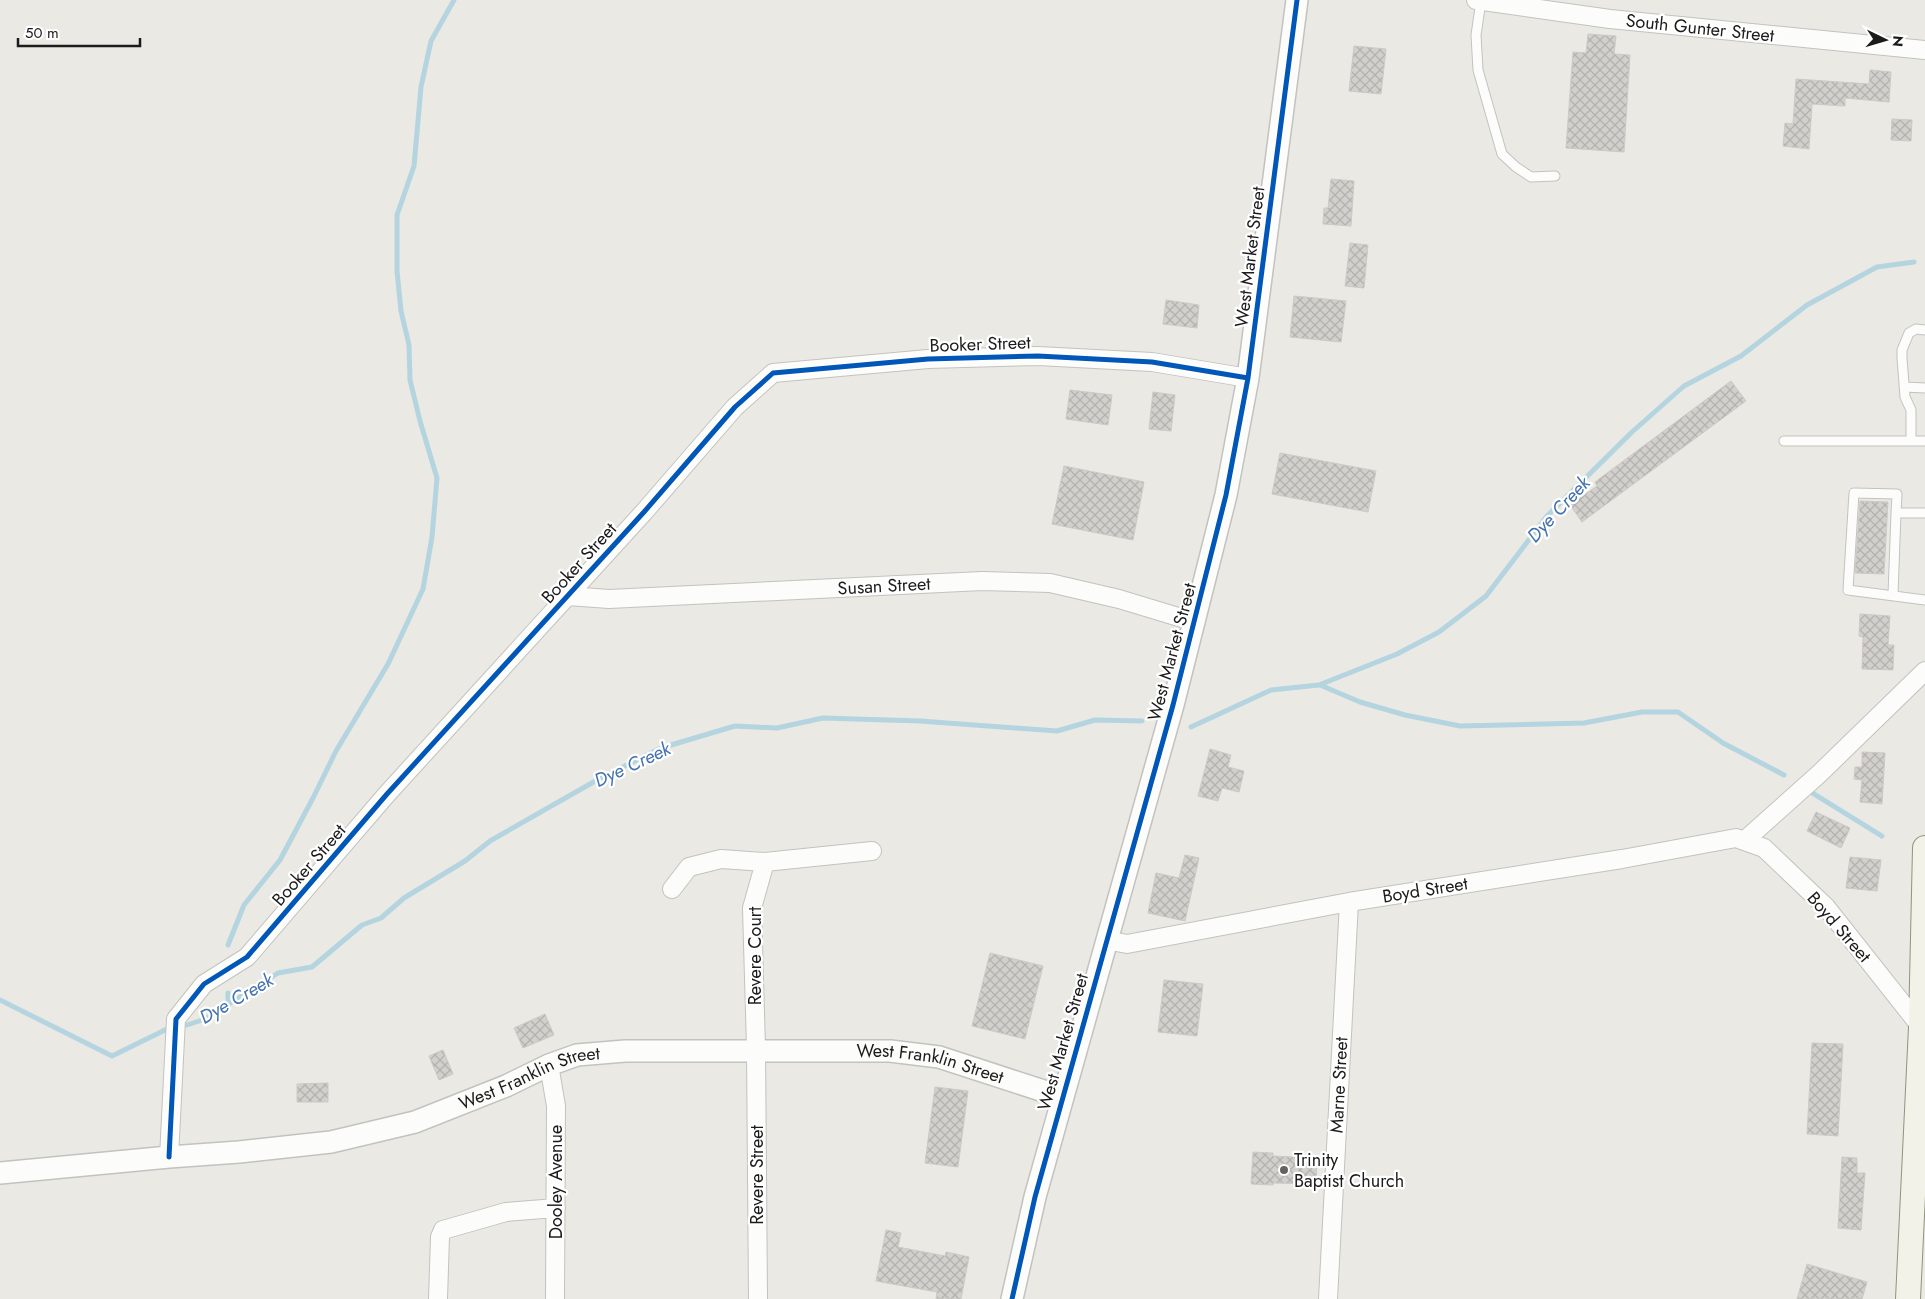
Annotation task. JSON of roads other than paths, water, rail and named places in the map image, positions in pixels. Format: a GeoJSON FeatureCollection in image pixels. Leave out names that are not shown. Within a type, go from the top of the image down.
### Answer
{"type":"FeatureCollection","features":[{"type":"Feature","properties":{"kind":"main road"},"geometry":{"type":"LineString","coordinates":[[1915,1284],[1922,1091],[1925,848]]}},
{"type":"Feature","properties":{"kind":"street","name":"West Market Street"},"geometry":{"type":"LineString","coordinates":[[1012,1299],[1035,1197],[1195,622],[1226,495],[1248,378],[1298,0]]}},
{"type":"Feature","properties":{"kind":"street","name":"South Gunter Street"},"geometry":{"type":"LineString","coordinates":[[1479,0],[1610,19],[1925,50]]}},
{"type":"Feature","properties":{"kind":"street","name":"Booker Street"},"geometry":{"type":"LineString","coordinates":[[169,1157],[176,1019],[204,984],[247,957],[387,794],[568,596],[735,407],[773,373],[928,359],[1038,356],[1152,362],[1248,378]]}},
{"type":"Feature","properties":{"kind":"street","name":"Susan Street"},"geometry":{"type":"LineString","coordinates":[[568,596],[609,599],[982,581],[1050,583],[1119,599],[1195,622]]}},
{"type":"Feature","properties":{"kind":"street"},"geometry":{"type":"LineString","coordinates":[[1744,841],[1820,774],[1925,671]]}},
{"type":"Feature","properties":{"kind":"street","name":"Boyd Street"},"geometry":{"type":"LineString","coordinates":[[1106,940],[1127,944],[1349,902],[1736,838],[1764,848],[1826,907],[1922,1027]]}},
{"type":"Feature","properties":{"kind":"street"},"geometry":{"type":"LineString","coordinates":[[672,889],[689,867],[721,860],[765,862],[872,851]]}},
{"type":"Feature","properties":{"kind":"street","name":"Revere Court"},"geometry":{"type":"LineString","coordinates":[[756,1052],[752,908],[765,862]]}},
{"type":"Feature","properties":{"kind":"street","name":"Marne Street"},"geometry":{"type":"LineString","coordinates":[[1328,1299],[1349,902]]}},
{"type":"Feature","properties":{"kind":"street","name":"West Franklin Street"},"geometry":{"type":"LineString","coordinates":[[0,1174],[331,1142],[415,1122],[506,1086],[549,1065],[577,1055],[625,1051],[890,1051],[939,1057],[1062,1097]]}},
{"type":"Feature","properties":{"kind":"street","name":"Revere Street"},"geometry":{"type":"LineString","coordinates":[[756,1052],[758,1299]]}},
{"type":"Feature","properties":{"kind":"street","name":"Dooley Avenue"},"geometry":{"type":"LineString","coordinates":[[549,1065],[556,1106],[555,1299]]}},
{"type":"Feature","properties":{"kind":"street"},"geometry":{"type":"LineString","coordinates":[[438,1299],[440,1237],[443,1230],[506,1212],[556,1208]]}},
{"type":"Feature","properties":{"kind":"lane"},"geometry":{"type":"LineString","coordinates":[[1479,0],[1476,36],[1478,70],[1502,154],[1516,168],[1531,177],[1555,176]]}},
{"type":"Feature","properties":{"kind":"lane"},"geometry":{"type":"LineString","coordinates":[[1911,441],[1911,410],[1905,396],[1902,350],[1909,333],[1916,329],[1925,330]]}},
{"type":"Feature","properties":{"kind":"lane"},"geometry":{"type":"LineString","coordinates":[[1905,386],[1925,388]]}},
{"type":"Feature","properties":{"kind":"lane"},"geometry":{"type":"LineString","coordinates":[[1784,440],[1925,441]]}},
{"type":"Feature","properties":{"kind":"lane"},"geometry":{"type":"LineString","coordinates":[[1893,595],[1890,545],[1891,523],[1896,513],[1897,494],[1854,493],[1853,543],[1848,590],[1925,600]]}},
{"type":"Feature","properties":{"kind":"lane"},"geometry":{"type":"LineString","coordinates":[[1896,513],[1925,513]]}},
{"type":"Feature","properties":{"kind":"waterway"},"geometry":{"type":"LineString","coordinates":[[228,945],[244,905],[280,860],[336,751],[388,664],[423,589],[432,537],[437,478],[410,380],[409,345],[401,311],[397,271],[397,215],[414,166],[421,87],[431,41],[454,0]]}},
{"type":"Feature","properties":{"kind":"waterway","name":"Dye Creek"},"geometry":{"type":"LineString","coordinates":[[1191,727],[1271,690],[1319,685],[1397,654],[1439,632],[1486,596],[1547,516],[1632,432],[1684,386],[1741,356],[1807,305],[1877,267],[1914,262]]}},
{"type":"Feature","properties":{"kind":"waterway"},"geometry":{"type":"LineString","coordinates":[[1320,685],[1360,702],[1405,715],[1460,726],[1584,723],[1642,712],[1678,712],[1723,743],[1784,775]]}},
{"type":"Feature","properties":{"kind":"waterway","name":"Dye Creek"},"geometry":{"type":"LineString","coordinates":[[187,1025],[205,1019],[278,973],[312,967],[362,925],[381,918],[404,898],[465,861],[490,841],[597,780],[661,748],[735,726],[777,728],[823,718],[920,721],[1057,731],[1095,720],[1142,721]]}},
{"type":"Feature","properties":{"kind":"waterway"},"geometry":{"type":"LineString","coordinates":[[1811,792],[1882,836]]}},
{"type":"Feature","properties":{"kind":"waterway"},"geometry":{"type":"LineString","coordinates":[[228,993],[228,1004]]}},
{"type":"Feature","properties":{"kind":"waterway","name":"Dye Creek"},"geometry":{"type":"LineString","coordinates":[[0,1000],[112,1056],[167,1029]]}},
{"type":"Feature","properties":{"kind":"place","name":"Trinity Baptist Church"},"geometry":{"type":"Point","coordinates":[1284,1170]}}]}
